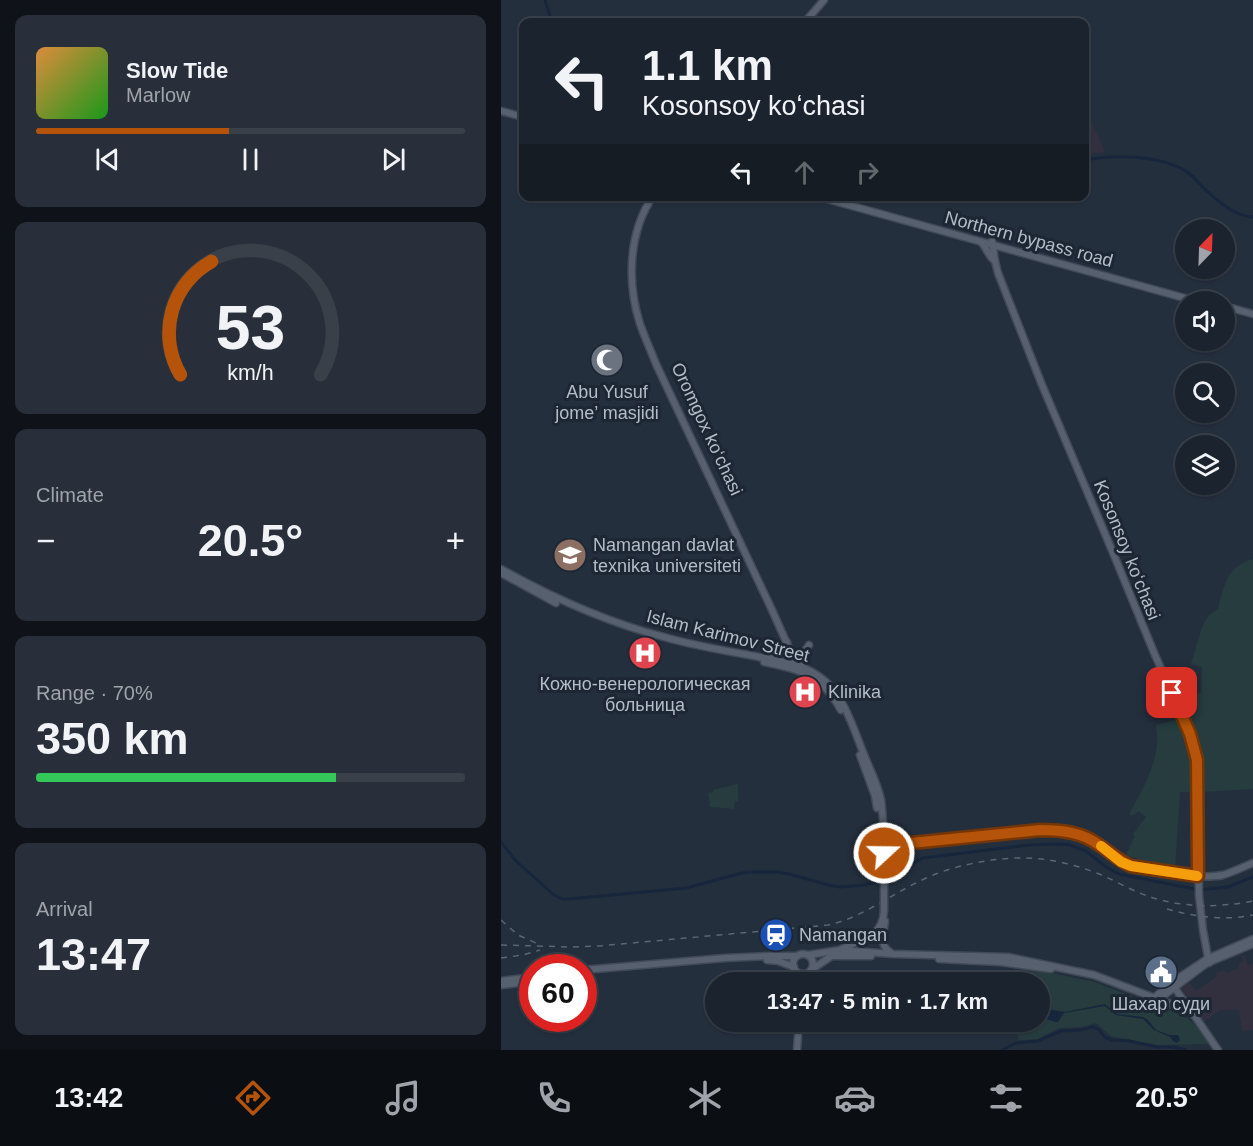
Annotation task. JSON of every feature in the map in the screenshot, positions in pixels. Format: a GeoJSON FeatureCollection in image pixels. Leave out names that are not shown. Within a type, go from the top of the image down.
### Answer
{"type":"FeatureCollection","features":[{"type":"Feature","properties":{"kind":"main road"},"geometry":{"type":"LineString","coordinates":[[810,18],[826,0]]}},
{"type":"Feature","properties":{"kind":"main road"},"geometry":{"type":"LineString","coordinates":[[501,110],[519,115]]}},
{"type":"Feature","properties":{"kind":"main road","name":"Oromgox ko‘chasi"},"geometry":{"type":"LineString","coordinates":[[651,201],[645,209],[638,230],[633,256],[632,285],[640,324],[656,364],[799,668]]}},
{"type":"Feature","properties":{"kind":"main road","name":"Oromgox ko‘chasi"},"geometry":{"type":"LineString","coordinates":[[652,201],[644,221],[636,258],[636,290],[641,315],[665,377],[799,668]]}},
{"type":"Feature","properties":{"kind":"main road","name":"Northern bypass road"},"geometry":{"type":"LineString","coordinates":[[835,201],[1145,286]]}},
{"type":"Feature","properties":{"kind":"main road","name":"Northern bypass road"},"geometry":{"type":"LineString","coordinates":[[845,201],[981,242],[993,243],[1175,294]]}},
{"type":"Feature","properties":{"kind":"main road"},"geometry":{"type":"LineString","coordinates":[[981,242],[995,262],[998,254],[1008,249]]}},
{"type":"Feature","properties":{"kind":"main road","name":"Kosonsoy koʻchasi"},"geometry":{"type":"LineString","coordinates":[[993,243],[995,262],[1042,385],[1190,734],[1197,760],[1198,880],[1208,961]]}},
{"type":"Feature","properties":{"kind":"main road"},"geometry":{"type":"LineString","coordinates":[[1235,310],[1253,315]]}},
{"type":"Feature","properties":{"kind":"main road","name":"Islam Karimov Street"},"geometry":{"type":"LineString","coordinates":[[501,569],[558,599],[604,618],[665,638],[799,668],[827,682],[844,708],[879,792],[885,848]]}},
{"type":"Feature","properties":{"kind":"main road","name":"Islam Karimov Street"},"geometry":{"type":"LineString","coordinates":[[503,575],[554,602],[599,621],[686,646],[799,668],[822,684],[841,710],[875,796],[885,848],[881,868],[884,893],[883,942],[886,949],[893,954]]}},
{"type":"Feature","properties":{"kind":"main road"},"geometry":{"type":"LineString","coordinates":[[765,659],[783,650],[786,642]]}},
{"type":"Feature","properties":{"kind":"main road"},"geometry":{"type":"LineString","coordinates":[[799,668],[804,651],[809,645]]}},
{"type":"Feature","properties":{"kind":"main road"},"geometry":{"type":"LineString","coordinates":[[885,848],[1053,830],[1086,837],[1099,844],[1121,862],[1131,866],[1198,880],[1253,863]]}},
{"type":"Feature","properties":{"kind":"main road"},"geometry":{"type":"LineString","coordinates":[[680,964],[771,959],[786,963],[805,974],[840,950],[875,933],[882,923],[884,911]]}},
{"type":"Feature","properties":{"kind":"main road"},"geometry":{"type":"LineString","coordinates":[[1155,999],[1171,983],[1208,961],[1253,939]]}},
{"type":"Feature","properties":{"kind":"main road"},"geometry":{"type":"LineString","coordinates":[[1155,999],[1208,961],[1253,944]]}},
{"type":"Feature","properties":{"kind":"main road"},"geometry":{"type":"LineString","coordinates":[[597,971],[769,956],[797,956],[840,950],[956,958],[1008,962],[1094,975],[1192,1012]]}},
{"type":"Feature","properties":{"kind":"main road"},"geometry":{"type":"LineString","coordinates":[[808,955],[814,963],[811,971]]}},
{"type":"Feature","properties":{"kind":"main road"},"geometry":{"type":"LineString","coordinates":[[795,970],[794,961],[797,956]]}},
{"type":"Feature","properties":{"kind":"main road"},"geometry":{"type":"LineString","coordinates":[[833,956],[956,958]]}},
{"type":"Feature","properties":{"kind":"main road"},"geometry":{"type":"LineString","coordinates":[[501,983],[519,981]]}},
{"type":"Feature","properties":{"kind":"main road"},"geometry":{"type":"LineString","coordinates":[[1174,987],[1218,1050]]}},
{"type":"Feature","properties":{"kind":"main road"},"geometry":{"type":"LineString","coordinates":[[1155,999],[1198,1020]]}},
{"type":"Feature","properties":{"kind":"main road"},"geometry":{"type":"LineString","coordinates":[[799,1050],[800,1032]]}},
{"type":"Feature","properties":{"kind":"shaded area"},"geometry":{"type":"Polygon","coordinates":[[[1089,116],[1105,152],[1089,154],[1089,116]]]}},
{"type":"Feature","properties":{"kind":"shaded area"},"geometry":{"type":"Polygon","coordinates":[[[1244,955],[1248,965],[1253,963],[1253,1030],[1242,1031],[1239,1010],[1221,1010],[1204,1021],[1181,988],[1189,982],[1196,991],[1217,976],[1216,973],[1224,970],[1226,973],[1239,968],[1238,964],[1243,961],[1241,956],[1244,955]]]}},
{"type":"Feature","properties":{"kind":"green space"},"geometry":{"type":"Polygon","coordinates":[[[1253,559],[1253,789],[1200,792],[1201,755],[1182,705],[1185,699],[1196,697],[1196,694],[1201,693],[1202,667],[1191,664],[1202,627],[1209,615],[1218,609],[1228,578],[1237,567],[1253,559]]]}},
{"type":"Feature","properties":{"kind":"green space"},"geometry":{"type":"Polygon","coordinates":[[[1179,719],[1192,752],[1194,792],[1180,792],[1175,868],[1137,864],[1139,859],[1126,855],[1135,836],[1133,834],[1146,817],[1139,811],[1132,816],[1129,814],[1146,782],[1154,760],[1156,725],[1179,719]]]}},
{"type":"Feature","properties":{"kind":"green space"},"geometry":{"type":"Polygon","coordinates":[[[738,784],[738,801],[735,801],[734,809],[710,807],[708,793],[738,784]]]}},
{"type":"Feature","properties":{"kind":"green space"},"geometry":{"type":"Polygon","coordinates":[[[1033,969],[1047,972],[1030,972],[1033,969]]]}},
{"type":"Feature","properties":{"kind":"green space"},"geometry":{"type":"Polygon","coordinates":[[[1050,973],[1094,982],[1184,1016],[1196,1025],[1209,1044],[1158,1045],[1111,1036],[1096,1023],[1082,1027],[1059,1028],[1037,1039],[1019,1040],[1017,1032],[1050,1032],[1050,973]]]}},
{"type":"Feature","properties":{"kind":"water"},"geometry":{"type":"Polygon","coordinates":[[[1105,1004],[1117,1014],[1143,1017],[1156,1030],[1169,1035],[1178,1035],[1180,1040],[1177,1043],[1154,1030],[1143,1019],[1116,1015],[1105,1006],[1064,1013],[1058,1022],[1050,1020],[1050,1010],[1065,1012],[1105,1004]]]}},
{"type":"Feature","properties":{"kind":"waterway"},"geometry":{"type":"LineString","coordinates":[[545,0],[552,18]]}},
{"type":"Feature","properties":{"kind":"waterway"},"geometry":{"type":"LineString","coordinates":[[1089,159],[1110,157],[1153,159],[1178,167],[1189,173],[1229,209],[1253,217]]}},
{"type":"Feature","properties":{"kind":"waterway"},"geometry":{"type":"LineString","coordinates":[[501,842],[516,861],[554,895],[562,899],[686,888],[748,872],[777,872],[840,887],[864,885],[884,880],[923,858],[1029,845],[1070,845],[1086,851],[1119,874],[1199,890],[1228,887],[1253,877]]}},
{"type":"Feature","properties":{"kind":"waterway"},"geometry":{"type":"LineString","coordinates":[[1002,1050],[1016,1043],[1038,1041],[1061,1031],[1092,1027],[1112,1040],[1186,1050]]}},
{"type":"Feature","properties":{"kind":"railway"},"geometry":{"type":"LineString","coordinates":[[501,945],[599,946],[828,925],[863,912],[943,871],[986,861],[1015,858],[1057,861],[1076,866],[1145,895],[1172,902],[1212,906],[1253,901]]}},
{"type":"Feature","properties":{"kind":"railway"},"geometry":{"type":"LineString","coordinates":[[1167,909],[1210,917],[1231,918],[1253,915]]}},
{"type":"Feature","properties":{"kind":"railway"},"geometry":{"type":"LineString","coordinates":[[501,920],[518,935],[536,943]]}},
{"type":"Feature","properties":{"kind":"railway"},"geometry":{"type":"LineString","coordinates":[[501,958],[540,950]]}},
{"type":"Feature","properties":{"kind":"slow traffic"},"geometry":{"type":"LineString","coordinates":[[1101,846],[1121,862],[1131,866],[1197,876]]}},
{"type":"Feature","properties":{"kind":"place","name":"Abu Yusuf jome’ masjidi"},"geometry":{"type":"Point","coordinates":[607,360]}},
{"type":"Feature","properties":{"kind":"place","name":"Namangan davlat texnika universiteti"},"geometry":{"type":"Point","coordinates":[570,555]}},
{"type":"Feature","properties":{"kind":"place","name":"Кожно-венерологическая больница"},"geometry":{"type":"Point","coordinates":[645,653]}},
{"type":"Feature","properties":{"kind":"place","name":"Klinika"},"geometry":{"type":"Point","coordinates":[805,692]}},
{"type":"Feature","properties":{"kind":"place","name":"Namangan"},"geometry":{"type":"Point","coordinates":[776,935]}},
{"type":"Feature","properties":{"kind":"place","name":"Шахар суди"},"geometry":{"type":"Point","coordinates":[1161,972]}},
{"type":"Feature","properties":{"kind":"route"},"geometry":{"type":"LineString","coordinates":[[884,853],[891,845],[1053,830],[1086,837],[1099,844],[1121,862],[1131,866],[1198,876],[1197,760],[1190,734],[1172,693]]}}]}
